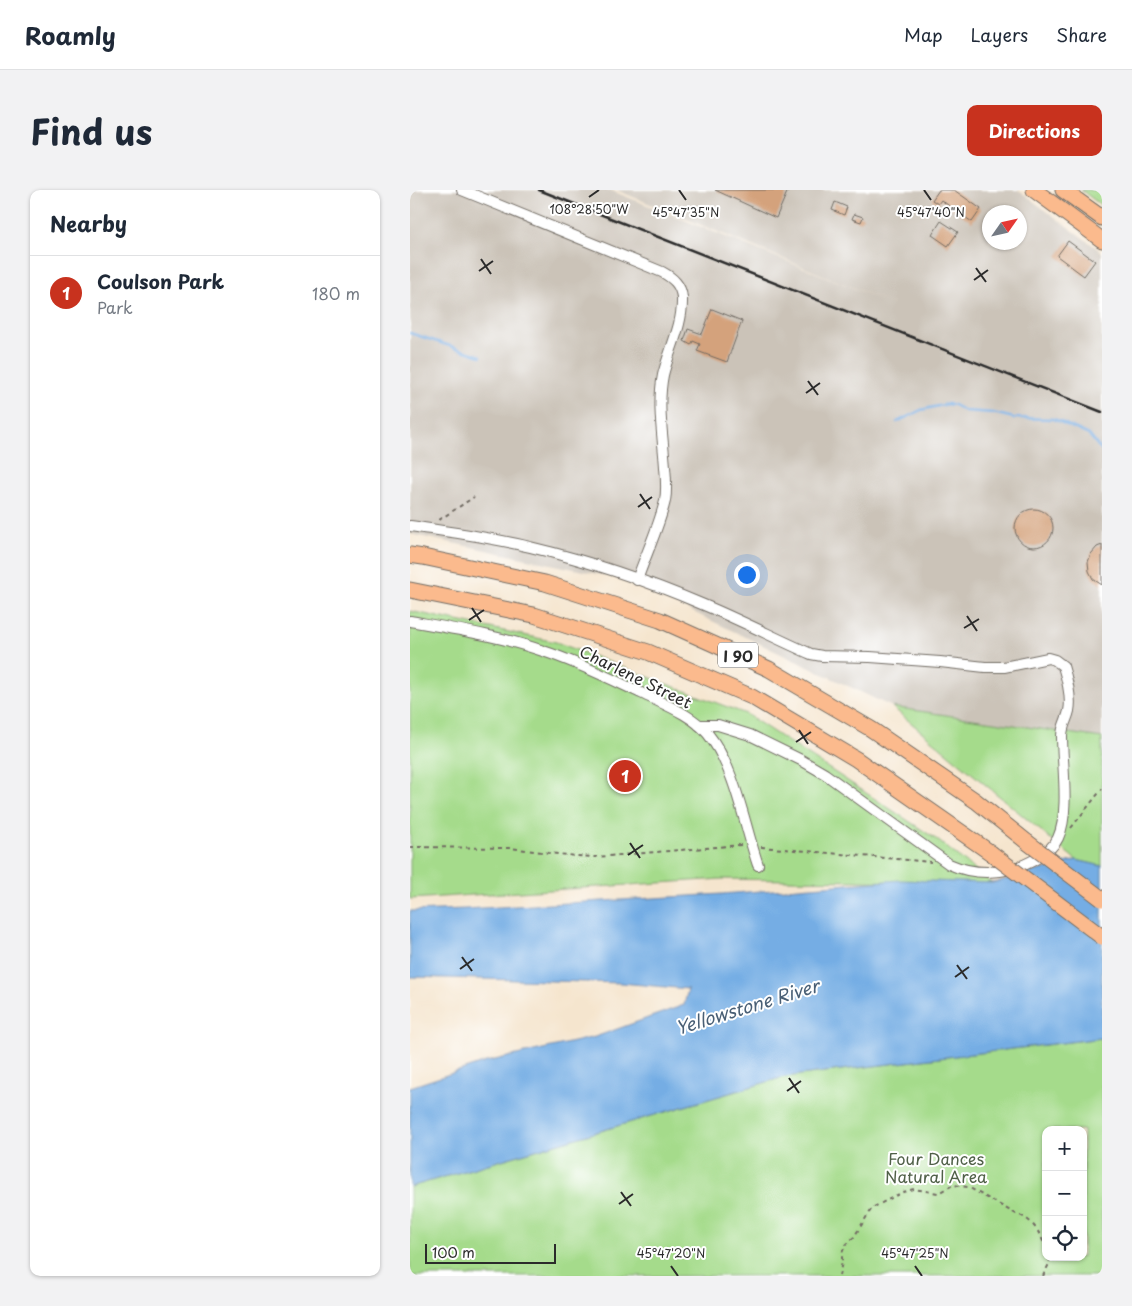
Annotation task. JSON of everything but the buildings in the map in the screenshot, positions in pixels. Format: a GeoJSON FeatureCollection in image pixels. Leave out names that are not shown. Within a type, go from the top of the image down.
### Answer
{"type":"FeatureCollection","features":[{"type":"Feature","properties":{"kind":"highway"},"geometry":{"type":"LineString","coordinates":[[1034,190],[1102,240]]}},
{"type":"Feature","properties":{"kind":"highway"},"geometry":{"type":"LineString","coordinates":[[1064,190],[1102,218]]}},
{"type":"Feature","properties":{"kind":"highway","name":"I 90"},"geometry":{"type":"LineString","coordinates":[[410,555],[554,586],[660,620],[769,669],[871,729],[976,801],[1102,899]]}},
{"type":"Feature","properties":{"kind":"highway","name":"I 90"},"geometry":{"type":"LineString","coordinates":[[410,590],[534,615],[648,652],[752,697],[856,759],[991,853],[1102,937]]}},
{"type":"Feature","properties":{"kind":"street"},"geometry":{"type":"LineString","coordinates":[[462,190],[662,272],[672,278],[678,285],[682,297],[681,311],[675,339],[663,376],[661,418],[666,480],[665,500],[637,580]]}},
{"type":"Feature","properties":{"kind":"street"},"geometry":{"type":"LineString","coordinates":[[410,526],[483,536],[583,562],[704,605],[811,654],[985,667],[1004,667],[1048,658],[1055,660],[1063,666],[1070,703],[1062,728],[1063,815],[1057,840],[1036,860],[1019,868],[995,873],[961,870],[949,864],[825,774],[801,760],[750,735],[718,726],[699,725]]}},
{"type":"Feature","properties":{"kind":"street","name":"Charlene Street"},"geometry":{"type":"LineString","coordinates":[[410,621],[473,632],[542,650],[688,716],[707,733],[717,746],[732,780],[758,864]]}},
{"type":"Feature","properties":{"kind":"path"},"geometry":{"type":"LineString","coordinates":[[426,529],[474,497]]}},
{"type":"Feature","properties":{"kind":"path"},"geometry":{"type":"LineString","coordinates":[[410,846],[509,848],[596,857],[738,845],[949,864]]}},
{"type":"Feature","properties":{"kind":"path"},"geometry":{"type":"LineString","coordinates":[[839,1276],[842,1253],[845,1246],[854,1237],[872,1208],[903,1192],[914,1190],[938,1193],[953,1185],[968,1187],[1023,1216],[1031,1222],[1042,1240]]}},
{"type":"Feature","properties":{"kind":"path"},"geometry":{"type":"LineString","coordinates":[[1043,1276],[1050,1261]]}},
{"type":"Feature","properties":{"kind":"shaded area"},"geometry":{"type":"Polygon","coordinates":[[[410,190],[610,190],[893,304],[616,190],[1018,190],[1102,252],[1102,738],[892,707],[626,580],[410,534],[410,190]]]}},
{"type":"Feature","properties":{"kind":"green space"},"geometry":{"type":"Polygon","coordinates":[[[1081,190],[1102,190],[1102,206],[1081,190]]]}},
{"type":"Feature","properties":{"kind":"green space"},"geometry":{"type":"Polygon","coordinates":[[[410,611],[556,642],[746,714],[936,839],[992,883],[722,879],[410,899],[410,611]]]}},
{"type":"Feature","properties":{"kind":"green space"},"geometry":{"type":"Polygon","coordinates":[[[892,707],[1102,738],[1102,866],[1076,860],[892,707]]]}},
{"type":"Feature","properties":{"kind":"green space","name":"Four Dances Natural Area"},"geometry":{"type":"Polygon","coordinates":[[[1102,1038],[1102,1276],[410,1276],[410,1187],[784,1077],[1102,1038]]]}},
{"type":"Feature","properties":{"kind":"water","name":"Yellowstone River"},"geometry":{"type":"Polygon","coordinates":[[[1076,860],[1102,866],[1102,1038],[784,1077],[410,1187],[410,1087],[486,1062],[595,1037],[684,1005],[688,989],[621,983],[410,977],[410,911],[722,894],[900,880],[992,883],[1076,860]]]}},
{"type":"Feature","properties":{"kind":"waterway"},"geometry":{"type":"LineString","coordinates":[[410,333],[481,356]]}},
{"type":"Feature","properties":{"kind":"waterway"},"geometry":{"type":"LineString","coordinates":[[897,422],[921,410],[947,404],[954,405],[965,411],[993,413],[1014,418],[1054,419],[1089,435],[1102,451]]}},
{"type":"Feature","properties":{"kind":"railway"},"geometry":{"type":"LineString","coordinates":[[539,190],[1102,412]]}},
{"type":"Feature","properties":{"kind":"place","name":"Coulson Park"},"geometry":{"type":"Point","coordinates":[625,776]}}]}
